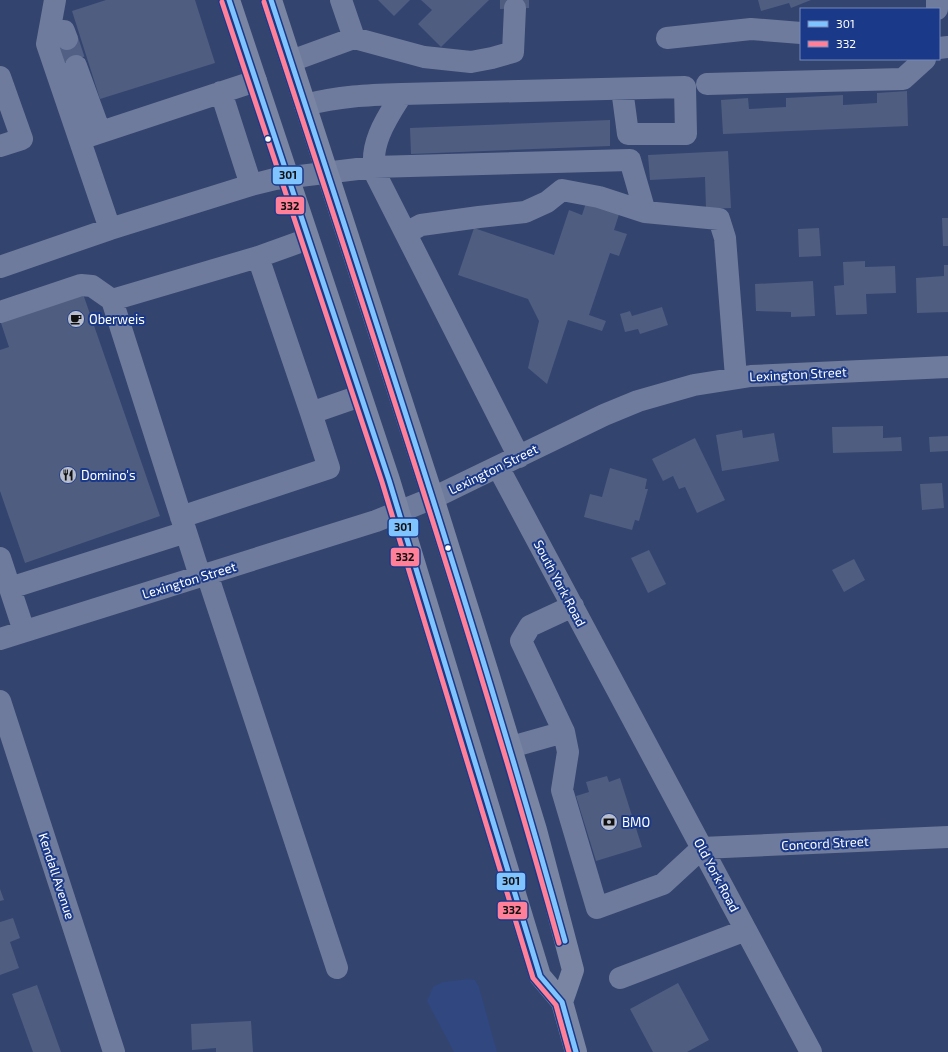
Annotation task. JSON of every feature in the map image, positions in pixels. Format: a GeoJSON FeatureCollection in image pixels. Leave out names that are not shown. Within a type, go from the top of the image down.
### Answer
{"type":"FeatureCollection","features":[{"type":"Feature","properties":{"kind":"main road"},"geometry":{"type":"LineString","coordinates":[[229,0],[399,511],[540,976],[562,1002],[576,1052]]}},
{"type":"Feature","properties":{"kind":"main road"},"geometry":{"type":"LineString","coordinates":[[271,0],[433,498],[536,830],[573,970],[562,1002]]}},
{"type":"Feature","properties":{"kind":"street"},"geometry":{"type":"LineString","coordinates":[[55,0],[59,35],[47,44],[110,229]]}},
{"type":"Feature","properties":{"kind":"street"},"geometry":{"type":"LineString","coordinates":[[342,0],[354,38]]}},
{"type":"Feature","properties":{"kind":"street"},"geometry":{"type":"LineString","coordinates":[[291,61],[354,38],[424,57],[471,62],[492,58],[513,52],[515,8]]}},
{"type":"Feature","properties":{"kind":"street"},"geometry":{"type":"LineString","coordinates":[[667,38],[751,29],[800,33]]}},
{"type":"Feature","properties":{"kind":"street"},"geometry":{"type":"LineString","coordinates":[[707,84],[903,79],[924,60]]}},
{"type":"Feature","properties":{"kind":"street"},"geometry":{"type":"LineString","coordinates":[[76,66],[100,132]]}},
{"type":"Feature","properties":{"kind":"street"},"geometry":{"type":"LineString","coordinates":[[0,77],[22,139],[0,146]]}},
{"type":"Feature","properties":{"kind":"street"},"geometry":{"type":"LineString","coordinates":[[80,139],[256,81]]}},
{"type":"Feature","properties":{"kind":"street"},"geometry":{"type":"LineString","coordinates":[[305,105],[331,98],[402,94],[622,89]]}},
{"type":"Feature","properties":{"kind":"street"},"geometry":{"type":"LineString","coordinates":[[221,92],[251,185]]}},
{"type":"Feature","properties":{"kind":"street"},"geometry":{"type":"LineString","coordinates":[[402,94],[384,122],[378,141],[374,167],[519,457]]}},
{"type":"Feature","properties":{"kind":"street"},"geometry":{"type":"LineString","coordinates":[[0,109],[4,122],[0,128]]}},
{"type":"Feature","properties":{"kind":"street"},"geometry":{"type":"LineString","coordinates":[[0,267],[110,229],[251,185],[326,172],[374,167],[630,160],[645,212]]}},
{"type":"Feature","properties":{"kind":"street"},"geometry":{"type":"LineString","coordinates":[[406,233],[421,225],[525,212],[547,202],[562,190],[599,197],[645,212],[719,220],[725,238],[736,377]]}},
{"type":"Feature","properties":{"kind":"street"},"geometry":{"type":"LineString","coordinates":[[112,300],[258,257],[308,239]]}},
{"type":"Feature","properties":{"kind":"street"},"geometry":{"type":"LineString","coordinates":[[10,588],[184,524],[329,468],[258,257]]}},
{"type":"Feature","properties":{"kind":"street"},"geometry":{"type":"LineString","coordinates":[[0,312],[81,285],[92,286],[112,300],[184,524],[204,575],[337,968]]}},
{"type":"Feature","properties":{"kind":"street","name":"Lexington Street"},"geometry":{"type":"LineString","coordinates":[[0,640],[24,631],[376,521],[433,498],[604,415],[638,401],[694,385],[736,377],[948,367]]}},
{"type":"Feature","properties":{"kind":"street"},"geometry":{"type":"LineString","coordinates":[[311,413],[360,396]]}},
{"type":"Feature","properties":{"kind":"street","name":"South York Road"},"geometry":{"type":"LineString","coordinates":[[498,467],[623,698]]}},
{"type":"Feature","properties":{"kind":"street"},"geometry":{"type":"LineString","coordinates":[[0,558],[24,631]]}},
{"type":"Feature","properties":{"kind":"street"},"geometry":{"type":"LineString","coordinates":[[572,606],[530,626],[521,641],[564,732],[568,752],[562,790],[597,908],[664,884],[702,848]]}},
{"type":"Feature","properties":{"kind":"street","name":"Old York Road"},"geometry":{"type":"LineString","coordinates":[[623,698],[811,1052]]}},
{"type":"Feature","properties":{"kind":"street","name":"Kendall Avenue"},"geometry":{"type":"LineString","coordinates":[[0,701],[114,1052]]}},
{"type":"Feature","properties":{"kind":"street"},"geometry":{"type":"LineString","coordinates":[[511,747],[564,732]]}},
{"type":"Feature","properties":{"kind":"street","name":"Concord Street"},"geometry":{"type":"LineString","coordinates":[[702,848],[948,837]]}},
{"type":"Feature","properties":{"kind":"street"},"geometry":{"type":"LineString","coordinates":[[620,978],[746,930]]}},
{"type":"Feature","properties":{"kind":"water"},"geometry":{"type":"Polygon","coordinates":[[[469,979],[475,980],[479,987],[497,1052],[454,1052],[427,1001],[433,987],[443,982],[469,979]]]}},
{"type":"Feature","properties":{"kind":"building"},"geometry":{"type":"Polygon","coordinates":[[[106,0],[195,0],[215,63],[100,99],[72,11],[106,0]]]}},
{"type":"Feature","properties":{"kind":"building"},"geometry":{"type":"Polygon","coordinates":[[[378,0],[410,0],[394,16],[378,0]]]}},
{"type":"Feature","properties":{"kind":"building"},"geometry":{"type":"Polygon","coordinates":[[[421,0],[489,0],[441,47],[418,24],[432,10],[421,0]]]}},
{"type":"Feature","properties":{"kind":"building"},"geometry":{"type":"Polygon","coordinates":[[[500,0],[529,0],[529,8],[500,9],[500,0]]]}},
{"type":"Feature","properties":{"kind":"building"},"geometry":{"type":"Polygon","coordinates":[[[758,0],[811,0],[791,8],[789,3],[761,11],[758,0]]]}},
{"type":"Feature","properties":{"kind":"building"},"geometry":{"type":"Polygon","coordinates":[[[907,91],[908,126],[723,134],[721,100],[748,98],[749,109],[786,107],[786,98],[843,95],[843,105],[877,103],[877,93],[907,91]]]}},
{"type":"Feature","properties":{"kind":"building"},"geometry":{"type":"Polygon","coordinates":[[[610,120],[610,146],[411,154],[410,128],[610,120]]]}},
{"type":"Feature","properties":{"kind":"building"},"geometry":{"type":"Polygon","coordinates":[[[728,151],[731,208],[706,209],[705,177],[650,180],[648,155],[728,151]]]}},
{"type":"Feature","properties":{"kind":"building"},"geometry":{"type":"Polygon","coordinates":[[[588,197],[621,208],[614,230],[627,234],[619,256],[610,253],[589,315],[606,321],[602,331],[568,320],[547,384],[528,368],[539,321],[528,299],[458,275],[474,228],[554,255],[569,210],[582,215],[588,197]]]}},
{"type":"Feature","properties":{"kind":"building"},"geometry":{"type":"Polygon","coordinates":[[[942,218],[948,218],[948,246],[943,246],[942,218]]]}},
{"type":"Feature","properties":{"kind":"building"},"geometry":{"type":"Polygon","coordinates":[[[819,228],[821,256],[799,257],[798,229],[819,228]]]}},
{"type":"Feature","properties":{"kind":"building"},"geometry":{"type":"Polygon","coordinates":[[[865,261],[865,267],[895,266],[896,293],[866,294],[867,314],[836,315],[834,286],[844,285],[843,262],[865,261]]]}},
{"type":"Feature","properties":{"kind":"building"},"geometry":{"type":"Polygon","coordinates":[[[944,265],[948,265],[948,312],[917,313],[916,278],[944,276],[944,265]]]}},
{"type":"Feature","properties":{"kind":"building"},"geometry":{"type":"Polygon","coordinates":[[[813,281],[815,316],[791,317],[791,312],[756,311],[755,284],[813,281]]]}},
{"type":"Feature","properties":{"kind":"building"},"geometry":{"type":"Polygon","coordinates":[[[81,288],[160,516],[25,563],[0,491],[0,350],[9,347],[0,320],[81,288]]]}},
{"type":"Feature","properties":{"kind":"building"},"geometry":{"type":"Polygon","coordinates":[[[662,307],[668,325],[640,334],[638,329],[625,332],[620,314],[630,311],[632,316],[662,307]]]}},
{"type":"Feature","properties":{"kind":"building"},"geometry":{"type":"Polygon","coordinates":[[[883,426],[883,438],[901,437],[902,451],[833,453],[832,427],[883,426]]]}},
{"type":"Feature","properties":{"kind":"building"},"geometry":{"type":"Polygon","coordinates":[[[742,430],[743,438],[774,433],[779,461],[722,471],[716,435],[742,430]]]}},
{"type":"Feature","properties":{"kind":"building"},"geometry":{"type":"Polygon","coordinates":[[[948,436],[948,451],[930,452],[929,437],[948,436]]]}},
{"type":"Feature","properties":{"kind":"building"},"geometry":{"type":"Polygon","coordinates":[[[695,438],[725,500],[697,513],[685,487],[679,489],[673,476],[663,481],[652,459],[695,438]]]}},
{"type":"Feature","properties":{"kind":"building"},"geometry":{"type":"Polygon","coordinates":[[[610,468],[647,479],[645,489],[648,489],[639,521],[635,520],[632,530],[584,517],[590,494],[602,497],[610,468]]]}},
{"type":"Feature","properties":{"kind":"building"},"geometry":{"type":"Polygon","coordinates":[[[942,483],[944,508],[922,510],[920,484],[942,483]]]}},
{"type":"Feature","properties":{"kind":"building"},"geometry":{"type":"Polygon","coordinates":[[[649,550],[666,584],[648,593],[631,558],[649,550]]]}},
{"type":"Feature","properties":{"kind":"building"},"geometry":{"type":"Polygon","coordinates":[[[854,559],[865,580],[844,592],[832,570],[854,559]]]}},
{"type":"Feature","properties":{"kind":"building","name":"BMO"},"geometry":{"type":"Polygon","coordinates":[[[607,776],[609,782],[620,778],[642,847],[596,861],[576,796],[589,792],[586,782],[607,776]]]}},
{"type":"Feature","properties":{"kind":"building"},"geometry":{"type":"Polygon","coordinates":[[[0,889],[4,900],[0,901],[0,889]]]}},
{"type":"Feature","properties":{"kind":"building"},"geometry":{"type":"Polygon","coordinates":[[[13,918],[20,938],[10,942],[19,968],[0,975],[0,922],[13,918]]]}},
{"type":"Feature","properties":{"kind":"building"},"geometry":{"type":"Polygon","coordinates":[[[678,983],[709,1040],[687,1052],[653,1052],[630,1009],[678,983]]]}},
{"type":"Feature","properties":{"kind":"building"},"geometry":{"type":"Polygon","coordinates":[[[37,985],[61,1052],[33,1052],[12,994],[37,985]]]}},
{"type":"Feature","properties":{"kind":"building"},"geometry":{"type":"Polygon","coordinates":[[[251,1021],[253,1052],[216,1052],[216,1048],[192,1050],[191,1024],[251,1021]]]}},
{"type":"Feature","properties":{"kind":"tunnel"},"geometry":{"type":"LineString","coordinates":[[67,39],[76,66]]}},
{"type":"Feature","properties":{"kind":"transit line","name":"301"},"geometry":{"type":"LineString","coordinates":[[229,0],[389,480],[540,976],[562,1002],[576,1052]]}},
{"type":"Feature","properties":{"kind":"transit line","name":"301"},"geometry":{"type":"LineString","coordinates":[[271,0],[386,352],[460,586],[565,941]]}},
{"type":"Feature","properties":{"kind":"transit line","name":"332"},"geometry":{"type":"LineString","coordinates":[[222,2],[382,482],[533,978],[556,1005],[569,1052]]}},
{"type":"Feature","properties":{"kind":"transit line","name":"332"},"geometry":{"type":"LineString","coordinates":[[264,2],[454,588],[559,943]]}},
{"type":"Feature","properties":{"kind":"place","name":"Oberweis"},"geometry":{"type":"Point","coordinates":[76,319]}},
{"type":"Feature","properties":{"kind":"place","name":"Domino's"},"geometry":{"type":"Point","coordinates":[68,475]}},
{"type":"Feature","properties":{"kind":"place","name":"BMO"},"geometry":{"type":"Point","coordinates":[609,822]}}]}
